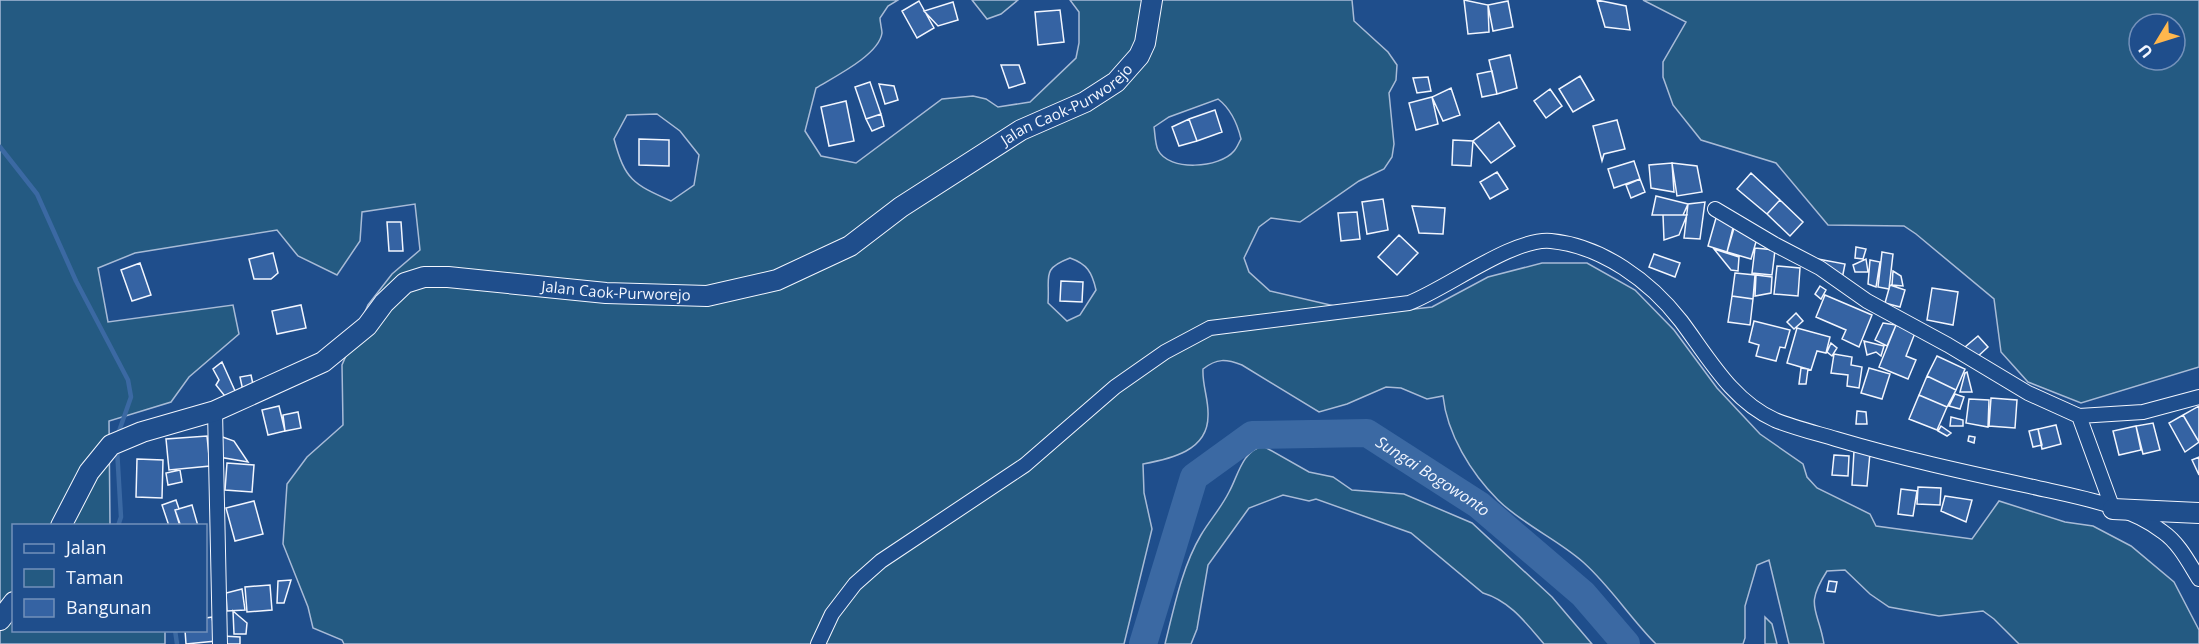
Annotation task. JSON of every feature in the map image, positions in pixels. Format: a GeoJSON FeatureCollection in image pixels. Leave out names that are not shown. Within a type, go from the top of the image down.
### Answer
{"type":"FeatureCollection","features":[{"type":"Feature","properties":{"kind":"street","name":"Jalan Caok-Purworejo"},"geometry":{"type":"LineString","coordinates":[[62,524],[89,472],[111,445],[142,432],[215,411],[323,362],[367,326],[384,303],[405,283],[424,277],[606,293],[707,296],[777,280],[850,246],[900,207],[1021,130],[1085,102],[1116,82],[1139,56],[1145,43],[1152,0]]}},
{"type":"Feature","properties":{"kind":"street"},"geometry":{"type":"LineString","coordinates":[[1715,208],[2028,393],[2079,416],[2143,412],[2199,397]]}},
{"type":"Feature","properties":{"kind":"street"},"geometry":{"type":"LineString","coordinates":[[819,644],[832,614],[855,584],[881,561],[1025,465],[1115,387],[1186,339],[1210,328],[1409,303],[1430,296],[1501,256],[1534,242],[1549,241],[1574,246],[1600,256],[1648,285],[1680,321],[1722,377],[1742,397],[1773,419],[1870,449],[2066,495],[2199,513]]}},
{"type":"Feature","properties":{"kind":"street"},"geometry":{"type":"LineString","coordinates":[[215,411],[220,644]]}},
{"type":"Feature","properties":{"kind":"street"},"geometry":{"type":"LineString","coordinates":[[2079,416],[2093,448],[2111,502],[2164,532],[2185,556],[2199,579]]}},
{"type":"Feature","properties":{"kind":"street"},"geometry":{"type":"LineString","coordinates":[[0,620],[12,605]]}},
{"type":"Feature","properties":{"kind":"green space"},"geometry":{"type":"Polygon","coordinates":[[[0,0],[898,0],[888,6],[880,18],[882,33],[873,49],[855,65],[816,88],[805,131],[821,156],[856,163],[942,99],[973,96],[986,99],[998,107],[1030,102],[1076,58],[1079,43],[1079,12],[1070,0],[1352,0],[1354,21],[1388,52],[1397,65],[1396,80],[1389,93],[1394,144],[1392,157],[1384,169],[1359,181],[1300,222],[1271,218],[1259,227],[1244,258],[1249,272],[1270,291],[1369,314],[1432,307],[1488,277],[1542,263],[1587,263],[1635,290],[1674,330],[1717,388],[1760,434],[1803,464],[1807,477],[1817,488],[1870,514],[1876,526],[1972,539],[1999,501],[2065,522],[2093,526],[2131,546],[2174,582],[2199,630],[2199,644],[2019,644],[1983,611],[1939,616],[1889,607],[1870,594],[1845,570],[1827,571],[1814,600],[1824,644],[1789,644],[1769,560],[1757,565],[1745,606],[1743,644],[1656,644],[1583,562],[1507,509],[1488,489],[1470,465],[1455,438],[1445,410],[1443,396],[1427,399],[1401,388],[1386,387],[1347,404],[1319,412],[1242,365],[1222,361],[1203,369],[1208,416],[1202,438],[1186,451],[1175,456],[1143,464],[1144,493],[1152,529],[1124,644],[344,644],[342,640],[313,628],[308,607],[283,544],[287,484],[307,457],[343,425],[342,365],[368,305],[392,274],[420,250],[415,204],[362,212],[360,241],[337,275],[298,256],[277,230],[135,253],[98,268],[108,322],[233,305],[239,334],[189,377],[171,402],[109,421],[110,524],[12,524],[12,632],[165,632],[165,644],[0,644],[0,0]],[[1218,99],[1169,117],[1154,127],[1158,150],[1164,157],[1183,164],[1207,164],[1227,157],[1234,151],[1241,139],[1230,112],[1218,99]],[[657,114],[627,115],[614,139],[622,164],[632,179],[671,201],[694,185],[699,155],[680,131],[657,114]],[[1070,258],[1051,270],[1048,280],[1048,303],[1067,321],[1080,315],[1096,290],[1093,278],[1085,266],[1070,258]]]}},
{"type":"Feature","properties":{"kind":"green space"},"geometry":{"type":"Polygon","coordinates":[[[972,0],[1018,0],[1001,14],[987,19],[972,0]]]}},
{"type":"Feature","properties":{"kind":"green space"},"geometry":{"type":"Polygon","coordinates":[[[1643,0],[2199,0],[2199,367],[2081,403],[2028,382],[2001,352],[1994,299],[1904,226],[1828,225],[1776,163],[1701,140],[1673,105],[1663,77],[1663,62],[1686,22],[1643,0]]]}},
{"type":"Feature","properties":{"kind":"green space"},"geometry":{"type":"Polygon","coordinates":[[[1263,446],[1309,472],[1333,477],[1352,490],[1404,494],[1472,523],[1552,597],[1592,644],[1544,644],[1509,607],[1483,593],[1411,533],[1316,499],[1309,501],[1283,495],[1249,508],[1208,565],[1197,629],[1191,644],[1165,644],[1179,588],[1194,547],[1226,498],[1245,459],[1250,453],[1263,446]]]}},
{"type":"Feature","properties":{"kind":"green space"},"geometry":{"type":"Polygon","coordinates":[[[1765,617],[1772,624],[1777,644],[1765,644],[1765,617]]]}},
{"type":"Feature","properties":{"kind":"building"},"geometry":{"type":"Polygon","coordinates":[[[1464,0],[1488,5],[1489,32],[1468,34],[1464,0]]]}},
{"type":"Feature","properties":{"kind":"building"},"geometry":{"type":"Polygon","coordinates":[[[1597,0],[1626,6],[1630,30],[1605,27],[1597,0]]]}},
{"type":"Feature","properties":{"kind":"building"},"geometry":{"type":"Polygon","coordinates":[[[919,1],[934,28],[917,38],[902,11],[919,1]]]}},
{"type":"Feature","properties":{"kind":"building"},"geometry":{"type":"Polygon","coordinates":[[[1508,1],[1513,27],[1493,31],[1488,5],[1508,1]]]}},
{"type":"Feature","properties":{"kind":"building"},"geometry":{"type":"Polygon","coordinates":[[[953,2],[958,20],[938,26],[924,11],[953,2]]]}},
{"type":"Feature","properties":{"kind":"building"},"geometry":{"type":"Polygon","coordinates":[[[1060,10],[1064,42],[1038,45],[1035,12],[1060,10]]]}},
{"type":"Feature","properties":{"kind":"building"},"geometry":{"type":"Polygon","coordinates":[[[1510,55],[1517,88],[1497,94],[1489,60],[1510,55]]]}},
{"type":"Feature","properties":{"kind":"building"},"geometry":{"type":"Polygon","coordinates":[[[1001,65],[1019,65],[1025,83],[1009,88],[1001,65]]]}},
{"type":"Feature","properties":{"kind":"building"},"geometry":{"type":"Polygon","coordinates":[[[1492,71],[1497,94],[1482,97],[1477,74],[1492,71]]]}},
{"type":"Feature","properties":{"kind":"building"},"geometry":{"type":"Polygon","coordinates":[[[1580,76],[1594,100],[1573,112],[1559,89],[1580,76]]]}},
{"type":"Feature","properties":{"kind":"building"},"geometry":{"type":"Polygon","coordinates":[[[1428,77],[1431,91],[1417,93],[1413,78],[1428,77]]]}},
{"type":"Feature","properties":{"kind":"building"},"geometry":{"type":"Polygon","coordinates":[[[870,82],[881,114],[866,119],[855,87],[870,82]]]}},
{"type":"Feature","properties":{"kind":"building"},"geometry":{"type":"Polygon","coordinates":[[[879,84],[894,86],[898,100],[885,104],[879,84]]]}},
{"type":"Feature","properties":{"kind":"building"},"geometry":{"type":"Polygon","coordinates":[[[1451,88],[1460,115],[1443,121],[1432,97],[1451,88]]]}},
{"type":"Feature","properties":{"kind":"building"},"geometry":{"type":"Polygon","coordinates":[[[1550,89],[1562,106],[1546,118],[1534,101],[1550,89]]]}},
{"type":"Feature","properties":{"kind":"building"},"geometry":{"type":"Polygon","coordinates":[[[1432,97],[1438,124],[1416,130],[1409,103],[1432,97]]]}},
{"type":"Feature","properties":{"kind":"building"},"geometry":{"type":"Polygon","coordinates":[[[846,101],[854,141],[829,146],[821,107],[846,101]]]}},
{"type":"Feature","properties":{"kind":"building"},"geometry":{"type":"Polygon","coordinates":[[[1215,110],[1222,132],[1197,141],[1189,119],[1215,110]]]}},
{"type":"Feature","properties":{"kind":"building"},"geometry":{"type":"Polygon","coordinates":[[[881,114],[884,126],[872,131],[866,119],[881,114]]]}},
{"type":"Feature","properties":{"kind":"building"},"geometry":{"type":"Polygon","coordinates":[[[1189,119],[1197,141],[1179,146],[1172,127],[1189,119]]]}},
{"type":"Feature","properties":{"kind":"building"},"geometry":{"type":"Polygon","coordinates":[[[1617,120],[1625,149],[1604,154],[1602,161],[1593,126],[1617,120]]]}},
{"type":"Feature","properties":{"kind":"building"},"geometry":{"type":"Polygon","coordinates":[[[1499,122],[1515,146],[1491,163],[1473,141],[1499,122]]]}},
{"type":"Feature","properties":{"kind":"building"},"geometry":{"type":"Polygon","coordinates":[[[639,139],[669,140],[669,166],[639,165],[639,139]]]}},
{"type":"Feature","properties":{"kind":"building"},"geometry":{"type":"Polygon","coordinates":[[[1453,140],[1473,141],[1471,166],[1452,165],[1453,140]]]}},
{"type":"Feature","properties":{"kind":"building"},"geometry":{"type":"Polygon","coordinates":[[[1634,161],[1640,179],[1614,188],[1608,169],[1634,161]]]}},
{"type":"Feature","properties":{"kind":"building"},"geometry":{"type":"Polygon","coordinates":[[[1672,163],[1674,192],[1651,188],[1649,165],[1672,163]]]}},
{"type":"Feature","properties":{"kind":"building"},"geometry":{"type":"Polygon","coordinates":[[[1672,163],[1697,166],[1702,192],[1677,196],[1672,163]]]}},
{"type":"Feature","properties":{"kind":"building"},"geometry":{"type":"Polygon","coordinates":[[[1497,172],[1508,189],[1490,199],[1480,182],[1497,172]]]}},
{"type":"Feature","properties":{"kind":"building"},"geometry":{"type":"Polygon","coordinates":[[[1751,173],[1780,200],[1767,214],[1737,189],[1751,173]]]}},
{"type":"Feature","properties":{"kind":"building"},"geometry":{"type":"Polygon","coordinates":[[[1640,179],[1645,192],[1631,198],[1626,185],[1640,179]]]}},
{"type":"Feature","properties":{"kind":"building"},"geometry":{"type":"Polygon","coordinates":[[[1656,196],[1688,204],[1683,215],[1652,215],[1656,196]]]}},
{"type":"Feature","properties":{"kind":"building"},"geometry":{"type":"Polygon","coordinates":[[[1383,199],[1388,230],[1367,234],[1362,202],[1383,199]]]}},
{"type":"Feature","properties":{"kind":"building"},"geometry":{"type":"Polygon","coordinates":[[[1780,200],[1803,222],[1790,236],[1767,214],[1780,200]]]}},
{"type":"Feature","properties":{"kind":"building"},"geometry":{"type":"Polygon","coordinates":[[[1705,202],[1700,239],[1684,238],[1688,204],[1705,202]]]}},
{"type":"Feature","properties":{"kind":"building"},"geometry":{"type":"Polygon","coordinates":[[[1412,206],[1445,208],[1443,234],[1419,233],[1412,206]]]}},
{"type":"Feature","properties":{"kind":"building"},"geometry":{"type":"Polygon","coordinates":[[[1357,212],[1360,239],[1341,241],[1338,213],[1357,212]]]}},
{"type":"Feature","properties":{"kind":"building"},"geometry":{"type":"Polygon","coordinates":[[[1663,215],[1687,215],[1679,235],[1664,240],[1663,215]]]}},
{"type":"Feature","properties":{"kind":"building"},"geometry":{"type":"Polygon","coordinates":[[[1716,218],[1734,224],[1727,252],[1708,246],[1716,218]]]}},
{"type":"Feature","properties":{"kind":"building"},"geometry":{"type":"Polygon","coordinates":[[[387,222],[401,222],[403,251],[389,251],[387,222]]]}},
{"type":"Feature","properties":{"kind":"building"},"geometry":{"type":"Polygon","coordinates":[[[1734,228],[1758,235],[1751,259],[1727,252],[1734,228]]]}},
{"type":"Feature","properties":{"kind":"building"},"geometry":{"type":"Polygon","coordinates":[[[1399,235],[1418,253],[1397,275],[1378,257],[1399,235]]]}},
{"type":"Feature","properties":{"kind":"building"},"geometry":{"type":"Polygon","coordinates":[[[1856,247],[1866,249],[1863,259],[1855,258],[1856,247]]]}},
{"type":"Feature","properties":{"kind":"building"},"geometry":{"type":"Polygon","coordinates":[[[1755,248],[1775,250],[1772,275],[1752,273],[1755,248]]]}},
{"type":"Feature","properties":{"kind":"building"},"geometry":{"type":"Polygon","coordinates":[[[1714,249],[1739,257],[1738,271],[1731,270],[1714,249]]]}},
{"type":"Feature","properties":{"kind":"building"},"geometry":{"type":"Polygon","coordinates":[[[1882,252],[1893,254],[1889,289],[1878,287],[1882,252]]]}},
{"type":"Feature","properties":{"kind":"building"},"geometry":{"type":"Polygon","coordinates":[[[273,253],[278,273],[271,279],[254,279],[249,259],[273,253]]]}},
{"type":"Feature","properties":{"kind":"building"},"geometry":{"type":"Polygon","coordinates":[[[1654,254],[1680,263],[1675,277],[1649,267],[1654,254]]]}},
{"type":"Feature","properties":{"kind":"building"},"geometry":{"type":"Polygon","coordinates":[[[1818,259],[1845,264],[1842,279],[1817,264],[1818,259]]]}},
{"type":"Feature","properties":{"kind":"building"},"geometry":{"type":"Polygon","coordinates":[[[1866,259],[1868,272],[1855,272],[1853,265],[1866,259]]]}},
{"type":"Feature","properties":{"kind":"building"},"geometry":{"type":"Polygon","coordinates":[[[1870,260],[1880,262],[1876,287],[1868,284],[1870,260]]]}},
{"type":"Feature","properties":{"kind":"building"},"geometry":{"type":"Polygon","coordinates":[[[140,263],[151,295],[132,301],[121,270],[140,263]]]}},
{"type":"Feature","properties":{"kind":"building"},"geometry":{"type":"Polygon","coordinates":[[[1777,266],[1800,268],[1798,296],[1774,294],[1777,266]]]}},
{"type":"Feature","properties":{"kind":"building"},"geometry":{"type":"Polygon","coordinates":[[[1893,271],[1901,276],[1903,286],[1892,285],[1893,271]]]}},
{"type":"Feature","properties":{"kind":"building"},"geometry":{"type":"Polygon","coordinates":[[[1735,273],[1755,275],[1753,299],[1732,296],[1735,273]]]}},
{"type":"Feature","properties":{"kind":"building"},"geometry":{"type":"Polygon","coordinates":[[[1756,275],[1772,277],[1771,293],[1755,296],[1756,275]]]}},
{"type":"Feature","properties":{"kind":"building"},"geometry":{"type":"Polygon","coordinates":[[[1061,281],[1083,282],[1082,302],[1060,301],[1061,281]]]}},
{"type":"Feature","properties":{"kind":"building"},"geometry":{"type":"Polygon","coordinates":[[[1890,285],[1905,290],[1900,307],[1885,303],[1890,285]]]}},
{"type":"Feature","properties":{"kind":"building"},"geometry":{"type":"Polygon","coordinates":[[[1820,286],[1826,290],[1821,299],[1815,294],[1820,286]]]}},
{"type":"Feature","properties":{"kind":"building"},"geometry":{"type":"Polygon","coordinates":[[[1932,288],[1958,292],[1953,325],[1927,320],[1932,288]]]}},
{"type":"Feature","properties":{"kind":"building"},"geometry":{"type":"Polygon","coordinates":[[[1825,295],[1872,315],[1859,347],[1842,339],[1846,330],[1816,317],[1825,295]]]}},
{"type":"Feature","properties":{"kind":"building"},"geometry":{"type":"Polygon","coordinates":[[[1732,296],[1753,299],[1750,325],[1728,322],[1732,296]]]}},
{"type":"Feature","properties":{"kind":"building"},"geometry":{"type":"Polygon","coordinates":[[[301,305],[306,328],[277,334],[272,311],[301,305]]]}},
{"type":"Feature","properties":{"kind":"building"},"geometry":{"type":"Polygon","coordinates":[[[1796,313],[1803,321],[1794,329],[1787,322],[1796,313]]]}},
{"type":"Feature","properties":{"kind":"building"},"geometry":{"type":"Polygon","coordinates":[[[1754,321],[1790,330],[1785,348],[1780,347],[1776,361],[1756,356],[1759,345],[1749,342],[1754,321]]]}},
{"type":"Feature","properties":{"kind":"building"},"geometry":{"type":"Polygon","coordinates":[[[1883,323],[1896,325],[1887,346],[1875,340],[1883,323]]]}},
{"type":"Feature","properties":{"kind":"building"},"geometry":{"type":"Polygon","coordinates":[[[1896,325],[1915,333],[1906,356],[1916,360],[1908,379],[1879,367],[1896,325]]]}},
{"type":"Feature","properties":{"kind":"building"},"geometry":{"type":"Polygon","coordinates":[[[1797,328],[1830,337],[1826,353],[1817,351],[1811,370],[1787,363],[1797,328]]]}},
{"type":"Feature","properties":{"kind":"building"},"geometry":{"type":"Polygon","coordinates":[[[1978,336],[1988,347],[1975,359],[1965,347],[1978,336]]]}},
{"type":"Feature","properties":{"kind":"building"},"geometry":{"type":"Polygon","coordinates":[[[1864,341],[1884,346],[1881,356],[1876,352],[1867,355],[1864,341]]]}},
{"type":"Feature","properties":{"kind":"building"},"geometry":{"type":"Polygon","coordinates":[[[1831,343],[1837,348],[1832,356],[1827,352],[1831,343]]]}},
{"type":"Feature","properties":{"kind":"building"},"geometry":{"type":"Polygon","coordinates":[[[1834,354],[1852,357],[1851,365],[1862,367],[1859,388],[1847,386],[1848,375],[1831,373],[1834,354]]]}},
{"type":"Feature","properties":{"kind":"building"},"geometry":{"type":"Polygon","coordinates":[[[1937,356],[1965,369],[1956,390],[1927,376],[1937,356]]]}},
{"type":"Feature","properties":{"kind":"building"},"geometry":{"type":"Polygon","coordinates":[[[222,362],[236,393],[228,400],[216,385],[219,380],[213,369],[222,362]]]}},
{"type":"Feature","properties":{"kind":"building"},"geometry":{"type":"Polygon","coordinates":[[[1801,368],[1808,369],[1806,384],[1799,384],[1801,368]]]}},
{"type":"Feature","properties":{"kind":"building"},"geometry":{"type":"Polygon","coordinates":[[[1869,368],[1890,374],[1882,399],[1861,393],[1869,368]]]}},
{"type":"Feature","properties":{"kind":"building"},"geometry":{"type":"Polygon","coordinates":[[[1967,372],[1972,392],[1960,392],[1965,373],[1967,372]]]}},
{"type":"Feature","properties":{"kind":"building"},"geometry":{"type":"Polygon","coordinates":[[[251,375],[254,389],[243,391],[240,377],[251,375]]]}},
{"type":"Feature","properties":{"kind":"building"},"geometry":{"type":"Polygon","coordinates":[[[1927,376],[1956,390],[1947,407],[1919,395],[1927,376]]]}},
{"type":"Feature","properties":{"kind":"building"},"geometry":{"type":"Polygon","coordinates":[[[1955,394],[1964,397],[1960,409],[1949,406],[1955,394]]]}},
{"type":"Feature","properties":{"kind":"building"},"geometry":{"type":"Polygon","coordinates":[[[1919,395],[1947,407],[1937,430],[1909,419],[1919,395]]]}},
{"type":"Feature","properties":{"kind":"building"},"geometry":{"type":"Polygon","coordinates":[[[1991,398],[2017,400],[2015,428],[1989,426],[1991,398]]]}},
{"type":"Feature","properties":{"kind":"building"},"geometry":{"type":"Polygon","coordinates":[[[1969,399],[1989,400],[1988,427],[1966,423],[1969,399]]]}},
{"type":"Feature","properties":{"kind":"building"},"geometry":{"type":"Polygon","coordinates":[[[279,406],[285,431],[268,435],[262,410],[279,406]]]}},
{"type":"Feature","properties":{"kind":"building"},"geometry":{"type":"Polygon","coordinates":[[[2199,406],[2199,442],[2183,415],[2199,406]]]}},
{"type":"Feature","properties":{"kind":"building"},"geometry":{"type":"Polygon","coordinates":[[[1857,411],[1866,412],[1867,424],[1856,424],[1857,411]]]}},
{"type":"Feature","properties":{"kind":"building"},"geometry":{"type":"Polygon","coordinates":[[[298,412],[301,428],[285,431],[283,415],[298,412]]]}},
{"type":"Feature","properties":{"kind":"building"},"geometry":{"type":"Polygon","coordinates":[[[2183,415],[2199,442],[2185,452],[2169,423],[2183,415]]]}},
{"type":"Feature","properties":{"kind":"building"},"geometry":{"type":"Polygon","coordinates":[[[1951,417],[1963,420],[1963,426],[1950,426],[1951,417]]]}},
{"type":"Feature","properties":{"kind":"building"},"geometry":{"type":"Polygon","coordinates":[[[2153,423],[2160,450],[2143,454],[2136,426],[2153,423]]]}},
{"type":"Feature","properties":{"kind":"building"},"geometry":{"type":"Polygon","coordinates":[[[2056,425],[2061,444],[2042,449],[2038,429],[2056,425]]]}},
{"type":"Feature","properties":{"kind":"building"},"geometry":{"type":"Polygon","coordinates":[[[1941,426],[1951,433],[1947,436],[1938,431],[1941,426]]]}},
{"type":"Feature","properties":{"kind":"building"},"geometry":{"type":"Polygon","coordinates":[[[2136,426],[2141,450],[2119,455],[2113,431],[2136,426]]]}},
{"type":"Feature","properties":{"kind":"building"},"geometry":{"type":"Polygon","coordinates":[[[2038,429],[2042,445],[2033,447],[2029,431],[2038,429]]]}},
{"type":"Feature","properties":{"kind":"building"},"geometry":{"type":"Polygon","coordinates":[[[217,435],[234,441],[248,462],[219,457],[217,435]]]}},
{"type":"Feature","properties":{"kind":"building"},"geometry":{"type":"Polygon","coordinates":[[[207,436],[210,466],[169,470],[166,439],[207,436]]]}},
{"type":"Feature","properties":{"kind":"building"},"geometry":{"type":"Polygon","coordinates":[[[1969,436],[1975,437],[1974,443],[1968,441],[1969,436]]]}},
{"type":"Feature","properties":{"kind":"building"},"geometry":{"type":"Polygon","coordinates":[[[1854,451],[1870,453],[1867,486],[1852,485],[1854,451]]]}},
{"type":"Feature","properties":{"kind":"building"},"geometry":{"type":"Polygon","coordinates":[[[1834,455],[1849,456],[1848,476],[1832,475],[1834,455]]]}},
{"type":"Feature","properties":{"kind":"building"},"geometry":{"type":"Polygon","coordinates":[[[2199,457],[2199,475],[2192,460],[2199,457]]]}},
{"type":"Feature","properties":{"kind":"building"},"geometry":{"type":"Polygon","coordinates":[[[137,459],[163,460],[162,498],[136,497],[137,459]]]}},
{"type":"Feature","properties":{"kind":"building"},"geometry":{"type":"Polygon","coordinates":[[[227,463],[254,465],[252,492],[225,490],[227,463]]]}},
{"type":"Feature","properties":{"kind":"building"},"geometry":{"type":"Polygon","coordinates":[[[180,470],[182,482],[168,485],[166,473],[180,470]]]}},
{"type":"Feature","properties":{"kind":"building"},"geometry":{"type":"Polygon","coordinates":[[[1918,487],[1941,488],[1940,505],[1917,504],[1918,487]]]}},
{"type":"Feature","properties":{"kind":"building"},"geometry":{"type":"Polygon","coordinates":[[[1901,489],[1917,491],[1913,516],[1898,514],[1901,489]]]}},
{"type":"Feature","properties":{"kind":"building"},"geometry":{"type":"Polygon","coordinates":[[[1945,496],[1972,500],[1966,522],[1941,511],[1945,496]]]}},
{"type":"Feature","properties":{"kind":"building"},"geometry":{"type":"Polygon","coordinates":[[[176,500],[179,509],[175,510],[180,524],[168,524],[162,505],[176,500]]]}},
{"type":"Feature","properties":{"kind":"building"},"geometry":{"type":"Polygon","coordinates":[[[254,501],[263,534],[235,541],[226,508],[254,501]]]}},
{"type":"Feature","properties":{"kind":"building"},"geometry":{"type":"Polygon","coordinates":[[[192,505],[197,524],[179,524],[175,510],[192,505]]]}},
{"type":"Feature","properties":{"kind":"building"},"geometry":{"type":"Polygon","coordinates":[[[291,580],[284,603],[277,603],[278,581],[291,580]]]}},
{"type":"Feature","properties":{"kind":"building"},"geometry":{"type":"Polygon","coordinates":[[[1829,581],[1837,582],[1835,592],[1827,591],[1829,581]]]}},
{"type":"Feature","properties":{"kind":"building"},"geometry":{"type":"Polygon","coordinates":[[[270,585],[272,610],[247,612],[245,587],[270,585]]]}},
{"type":"Feature","properties":{"kind":"building"},"geometry":{"type":"Polygon","coordinates":[[[242,589],[245,610],[227,611],[226,593],[242,589]]]}},
{"type":"Feature","properties":{"kind":"building"},"geometry":{"type":"Polygon","coordinates":[[[233,611],[247,623],[246,634],[234,634],[233,611]]]}},
{"type":"Feature","properties":{"kind":"building"},"geometry":{"type":"Polygon","coordinates":[[[212,617],[216,641],[186,644],[185,632],[207,632],[207,618],[212,617]]]}},
{"type":"Feature","properties":{"kind":"building"},"geometry":{"type":"Polygon","coordinates":[[[223,636],[240,637],[240,644],[223,644],[223,636]]]}},
{"type":"Feature","properties":{"kind":"waterway"},"geometry":{"type":"LineString","coordinates":[[0,147],[37,194],[76,281],[128,380],[131,397],[117,437]]}},
{"type":"Feature","properties":{"kind":"waterway","name":"Sungai Bogowonto"},"geometry":{"type":"LineString","coordinates":[[1143,644],[1194,477],[1252,435],[1367,433],[1479,505],[1583,594],[1626,644]]}},
{"type":"Feature","properties":{"kind":"waterway"},"geometry":{"type":"LineString","coordinates":[[117,449],[121,517],[119,524]]}},
{"type":"Feature","properties":{"kind":"waterway"},"geometry":{"type":"LineString","coordinates":[[175,632],[177,644]]}}]}
